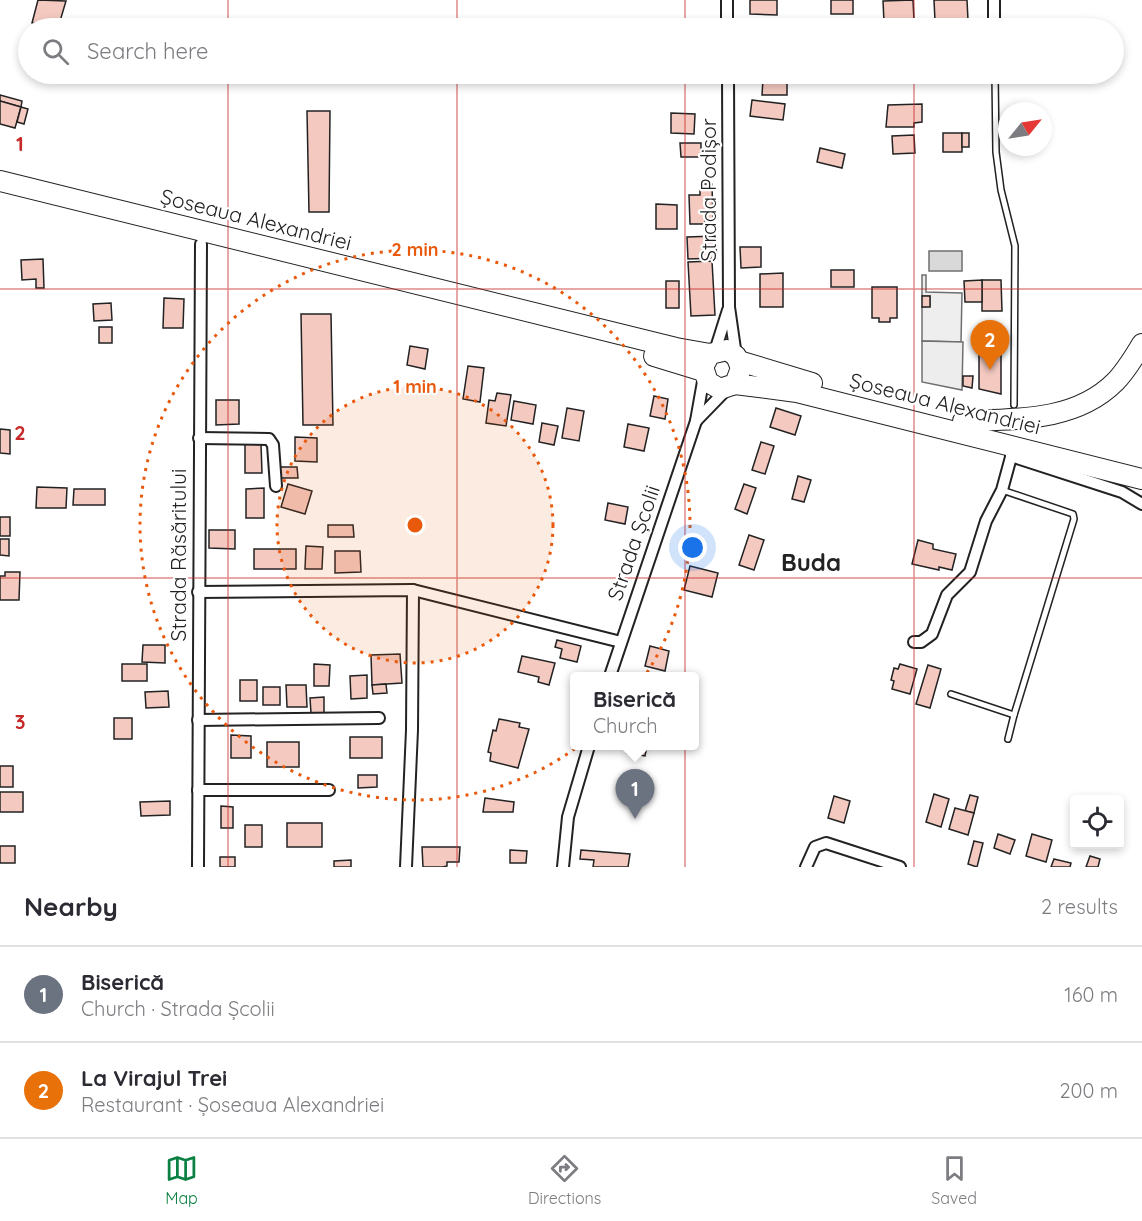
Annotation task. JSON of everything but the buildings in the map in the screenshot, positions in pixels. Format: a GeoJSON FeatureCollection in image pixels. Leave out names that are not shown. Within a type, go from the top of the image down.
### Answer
{"type":"FeatureCollection","features":[{"type":"Feature","properties":{"kind":"highway","name":"Șoseaua Alexandriei"},"geometry":{"type":"LineString","coordinates":[[0,181],[676,348],[708,363]]}},
{"type":"Feature","properties":{"kind":"highway","name":"Șoseaua Alexandriei"},"geometry":{"type":"LineString","coordinates":[[0,194],[673,361],[708,363],[727,350],[738,359],[800,380],[1142,467]]}},
{"type":"Feature","properties":{"kind":"highway"},"geometry":{"type":"LineString","coordinates":[[963,421],[1038,417],[1080,405],[1116,381],[1142,344]]}},
{"type":"Feature","properties":{"kind":"highway"},"geometry":{"type":"LineString","coordinates":[[731,386],[741,373],[738,359]]}},
{"type":"Feature","properties":{"kind":"highway","name":"Șoseaua Alexandriei"},"geometry":{"type":"LineString","coordinates":[[708,363],[714,387],[731,386],[797,392],[1012,451],[1091,466],[1142,479]]}},
{"type":"Feature","properties":{"kind":"highway"},"geometry":{"type":"LineString","coordinates":[[1091,466],[1142,492]]}},
{"type":"Feature","properties":{"kind":"street"},"geometry":{"type":"LineString","coordinates":[[727,0],[727,18]]}},
{"type":"Feature","properties":{"kind":"street"},"geometry":{"type":"LineString","coordinates":[[994,0],[994,18]]}},
{"type":"Feature","properties":{"kind":"street","name":"Strada Podișor"},"geometry":{"type":"LineString","coordinates":[[728,84],[729,307],[738,359]]}},
{"type":"Feature","properties":{"kind":"street","name":"Strada Răsăritului"},"geometry":{"type":"LineString","coordinates":[[198,867],[201,244]]}},
{"type":"Feature","properties":{"kind":"street","name":"Strada Podișor"},"geometry":{"type":"LineString","coordinates":[[708,363],[729,307]]}},
{"type":"Feature","properties":{"kind":"street","name":"Strada Școlii"},"geometry":{"type":"LineString","coordinates":[[611,672],[696,421],[708,363]]}},
{"type":"Feature","properties":{"kind":"street","name":"Strada Școlii"},"geometry":{"type":"LineString","coordinates":[[696,421],[731,386]]}},
{"type":"Feature","properties":{"kind":"street"},"geometry":{"type":"LineString","coordinates":[[199,438],[270,439],[273,445],[276,486]]}},
{"type":"Feature","properties":{"kind":"street"},"geometry":{"type":"LineString","coordinates":[[914,642],[921,642],[932,634],[947,595],[970,572],[986,521],[1002,490],[1012,451],[1122,492],[1142,504]]}},
{"type":"Feature","properties":{"kind":"street"},"geometry":{"type":"LineString","coordinates":[[406,867],[412,730],[413,590]]}},
{"type":"Feature","properties":{"kind":"street"},"geometry":{"type":"LineString","coordinates":[[198,592],[413,590],[621,642]]}},
{"type":"Feature","properties":{"kind":"street"},"geometry":{"type":"LineString","coordinates":[[198,720],[379,718]]}},
{"type":"Feature","properties":{"kind":"street"},"geometry":{"type":"LineString","coordinates":[[562,867],[568,816],[588,750]]}},
{"type":"Feature","properties":{"kind":"street"},"geometry":{"type":"LineString","coordinates":[[198,790],[329,790]]}},
{"type":"Feature","properties":{"kind":"street"},"geometry":{"type":"LineString","coordinates":[[806,867],[815,847],[826,843],[900,867]]}},
{"type":"Feature","properties":{"kind":"lane"},"geometry":{"type":"LineString","coordinates":[[995,84],[999,171],[1004,205],[1015,246],[1014,405]]}},
{"type":"Feature","properties":{"kind":"lane"},"geometry":{"type":"LineString","coordinates":[[1002,490],[1074,516],[1008,739]]}},
{"type":"Feature","properties":{"kind":"lane"},"geometry":{"type":"LineString","coordinates":[[951,694],[1014,715]]}},
{"type":"Feature","properties":{"kind":"shaded area"},"geometry":{"type":"Polygon","coordinates":[[[929,251],[962,251],[962,271],[929,271],[929,251]]]}},
{"type":"Feature","properties":{"kind":"shaded area"},"geometry":{"type":"Polygon","coordinates":[[[922,275],[926,275],[926,292],[962,293],[961,342],[922,341],[922,307],[930,306],[930,296],[922,296],[922,275]]]}},
{"type":"Feature","properties":{"kind":"shaded area"},"geometry":{"type":"Polygon","coordinates":[[[922,341],[963,342],[962,390],[922,382],[922,341]]]}},
{"type":"Feature","properties":{"kind":"place","name":"La Virajul Trei"},"geometry":{"type":"Point","coordinates":[990,370]}},
{"type":"Feature","properties":{"kind":"place","name":"Biserică"},"geometry":{"type":"Point","coordinates":[635,819]}},
{"type":"Feature","properties":{"kind":"district","name":"Buda"},"geometry":{"type":"Point","coordinates":[811,563]}}]}
